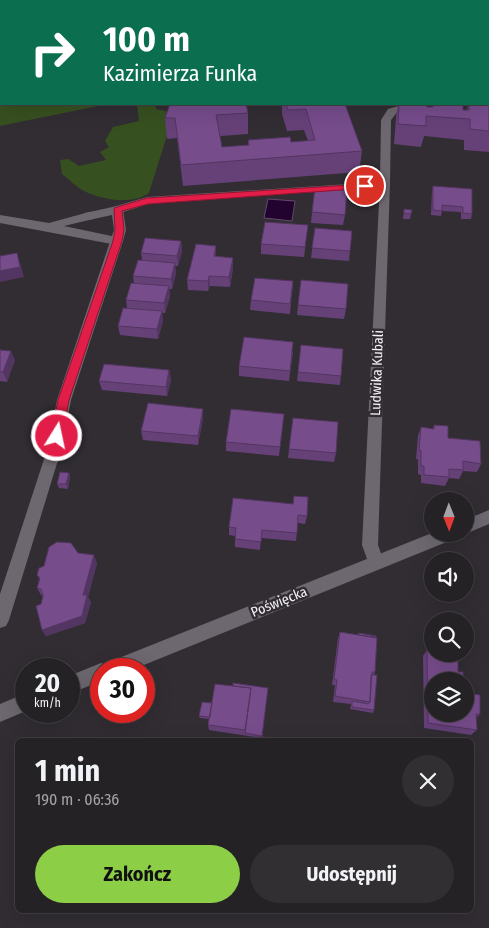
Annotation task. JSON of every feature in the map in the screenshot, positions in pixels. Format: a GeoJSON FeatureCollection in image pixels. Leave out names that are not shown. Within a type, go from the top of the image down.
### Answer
{"type":"FeatureCollection","features":[{"type":"Feature","properties":{"kind":"street","name":"Ludwika Kubali"},"geometry":{"type":"LineString","coordinates":[[376,562],[370,545],[386,120],[389,112],[400,108],[427,110]]}},
{"type":"Feature","properties":{"kind":"street"},"geometry":{"type":"LineString","coordinates":[[50,226],[147,201],[365,186]]}},
{"type":"Feature","properties":{"kind":"street"},"geometry":{"type":"LineString","coordinates":[[0,620],[55,447],[64,400],[117,241],[120,230],[118,210]]}},
{"type":"Feature","properties":{"kind":"street"},"geometry":{"type":"LineString","coordinates":[[0,219],[50,226],[117,241]]}},
{"type":"Feature","properties":{"kind":"street"},"geometry":{"type":"LineString","coordinates":[[474,523],[489,517]]}},
{"type":"Feature","properties":{"kind":"street","name":"Poświęcka"},"geometry":{"type":"LineString","coordinates":[[137,658],[427,542]]}},
{"type":"Feature","properties":{"kind":"street"},"geometry":{"type":"LineString","coordinates":[[0,713],[15,707]]}},
{"type":"Feature","properties":{"kind":"green space"},"geometry":{"type":"Polygon","coordinates":[[[0,105],[103,105],[0,126],[0,105]]]}},
{"type":"Feature","properties":{"kind":"green space"},"geometry":{"type":"Polygon","coordinates":[[[137,105],[155,105],[156,109],[174,113],[149,193],[134,199],[108,199],[84,191],[62,174],[60,160],[68,159],[79,166],[106,160],[100,152],[109,147],[105,141],[113,127],[139,121],[137,105]]]}},
{"type":"Feature","properties":{"kind":"shaded area"},"geometry":{"type":"Polygon","coordinates":[[[268,199],[295,201],[292,221],[264,218],[268,199]]]}},
{"type":"Feature","properties":{"kind":"building"},"geometry":{"type":"Polygon","coordinates":[[[170,105],[246,105],[248,113],[216,115],[222,147],[249,145],[248,140],[290,137],[291,142],[315,140],[306,109],[288,110],[286,105],[345,105],[362,151],[181,165],[175,118],[165,118],[170,105]]]}},
{"type":"Feature","properties":{"kind":"building"},"geometry":{"type":"Polygon","coordinates":[[[399,105],[427,105],[427,107],[433,107],[433,105],[463,105],[463,110],[469,110],[469,105],[489,105],[489,131],[470,129],[470,119],[426,116],[426,126],[398,124],[399,105]]]}},
{"type":"Feature","properties":{"kind":"building"},"geometry":{"type":"Polygon","coordinates":[[[433,186],[472,189],[472,214],[463,213],[463,207],[442,205],[442,211],[433,210],[433,186]]]}},
{"type":"Feature","properties":{"kind":"building"},"geometry":{"type":"Polygon","coordinates":[[[315,187],[347,189],[345,215],[312,212],[315,187]]]}},
{"type":"Feature","properties":{"kind":"building"},"geometry":{"type":"Polygon","coordinates":[[[404,209],[412,210],[411,214],[404,213],[404,209]]]}},
{"type":"Feature","properties":{"kind":"building"},"geometry":{"type":"Polygon","coordinates":[[[265,222],[308,225],[305,247],[261,244],[265,222]]]}},
{"type":"Feature","properties":{"kind":"building"},"geometry":{"type":"Polygon","coordinates":[[[315,228],[352,231],[350,251],[312,248],[315,228]]]}},
{"type":"Feature","properties":{"kind":"building"},"geometry":{"type":"Polygon","coordinates":[[[145,238],[181,241],[177,256],[141,253],[145,238]]]}},
{"type":"Feature","properties":{"kind":"building"},"geometry":{"type":"Polygon","coordinates":[[[196,244],[216,246],[214,256],[233,258],[229,277],[209,276],[208,281],[187,280],[196,244]]]}},
{"type":"Feature","properties":{"kind":"building"},"geometry":{"type":"Polygon","coordinates":[[[17,253],[20,267],[0,271],[0,256],[17,253]]]}},
{"type":"Feature","properties":{"kind":"building"},"geometry":{"type":"Polygon","coordinates":[[[138,260],[175,263],[171,279],[133,276],[138,260]]]}},
{"type":"Feature","properties":{"kind":"building"},"geometry":{"type":"Polygon","coordinates":[[[255,278],[293,281],[290,304],[251,300],[255,278]]]}},
{"type":"Feature","properties":{"kind":"building"},"geometry":{"type":"Polygon","coordinates":[[[301,280],[348,284],[346,309],[298,305],[301,280]]]}},
{"type":"Feature","properties":{"kind":"building"},"geometry":{"type":"Polygon","coordinates":[[[131,283],[169,286],[164,303],[126,300],[131,283]]]}},
{"type":"Feature","properties":{"kind":"building"},"geometry":{"type":"Polygon","coordinates":[[[123,308],[162,311],[157,329],[118,326],[123,308]]]}},
{"type":"Feature","properties":{"kind":"building"},"geometry":{"type":"Polygon","coordinates":[[[244,337],[293,342],[290,371],[239,366],[244,337]]]}},
{"type":"Feature","properties":{"kind":"building"},"geometry":{"type":"Polygon","coordinates":[[[301,345],[343,349],[341,376],[298,372],[301,345]]]}},
{"type":"Feature","properties":{"kind":"building"},"geometry":{"type":"Polygon","coordinates":[[[0,350],[11,351],[3,372],[0,372],[0,350]]]}},
{"type":"Feature","properties":{"kind":"building"},"geometry":{"type":"Polygon","coordinates":[[[104,364],[169,370],[166,387],[99,381],[104,364]]]}},
{"type":"Feature","properties":{"kind":"building"},"geometry":{"type":"Polygon","coordinates":[[[148,403],[203,409],[198,436],[141,431],[148,403]]]}},
{"type":"Feature","properties":{"kind":"building"},"geometry":{"type":"Polygon","coordinates":[[[231,409],[284,414],[280,447],[226,442],[231,409]]]}},
{"type":"Feature","properties":{"kind":"building"},"geometry":{"type":"Polygon","coordinates":[[[293,418],[338,422],[336,453],[289,449],[293,418]]]}},
{"type":"Feature","properties":{"kind":"building"},"geometry":{"type":"Polygon","coordinates":[[[434,425],[448,426],[448,438],[480,441],[481,464],[463,461],[463,470],[449,469],[449,477],[424,475],[424,466],[421,466],[421,450],[419,450],[421,427],[434,429],[434,425]]]}},
{"type":"Feature","properties":{"kind":"building"},"geometry":{"type":"Polygon","coordinates":[[[60,472],[69,473],[66,484],[57,484],[60,472]]]}},
{"type":"Feature","properties":{"kind":"building"},"geometry":{"type":"Polygon","coordinates":[[[294,496],[308,497],[307,516],[298,515],[297,533],[262,530],[261,542],[235,539],[236,528],[229,527],[233,498],[293,504],[294,496]]]}},
{"type":"Feature","properties":{"kind":"building"},"geometry":{"type":"Polygon","coordinates":[[[57,542],[71,543],[78,553],[94,555],[83,595],[87,595],[82,616],[42,630],[36,606],[41,604],[43,596],[41,589],[37,588],[40,578],[37,575],[39,568],[44,566],[49,547],[57,542]]]}},
{"type":"Feature","properties":{"kind":"building"},"geometry":{"type":"Polygon","coordinates":[[[340,632],[377,638],[375,672],[372,672],[370,702],[335,696],[337,680],[334,679],[340,632]]]}},
{"type":"Feature","properties":{"kind":"building"},"geometry":{"type":"Polygon","coordinates":[[[359,633],[376,636],[376,637],[359,635],[359,633]]]}},
{"type":"Feature","properties":{"kind":"building"},"geometry":{"type":"Polygon","coordinates":[[[427,662],[458,662],[458,672],[427,672],[427,662]]]}},
{"type":"Feature","properties":{"kind":"building"},"geometry":{"type":"Polygon","coordinates":[[[371,675],[377,675],[374,710],[352,707],[352,701],[368,704],[370,702],[371,675]]]}},
{"type":"Feature","properties":{"kind":"building"},"geometry":{"type":"Polygon","coordinates":[[[233,683],[268,688],[262,736],[245,733],[251,688],[233,686],[233,683]]]}},
{"type":"Feature","properties":{"kind":"building"},"geometry":{"type":"Polygon","coordinates":[[[215,684],[251,688],[245,730],[208,725],[215,684]]]}},
{"type":"Feature","properties":{"kind":"building"},"geometry":{"type":"Polygon","coordinates":[[[474,694],[480,695],[480,714],[476,714],[477,730],[428,723],[474,722],[474,694]]]}},
{"type":"Feature","properties":{"kind":"building"},"geometry":{"type":"Polygon","coordinates":[[[202,702],[212,703],[210,717],[199,716],[202,702]]]}},
{"type":"Feature","properties":{"kind":"building"},"geometry":{"type":"Polygon","coordinates":[[[255,736],[272,738],[255,738],[255,736]]]}},
{"type":"Feature","properties":{"kind":"route"},"geometry":{"type":"LineString","coordinates":[[57,436],[64,400],[120,230],[118,210],[147,201],[365,186]]}}]}
